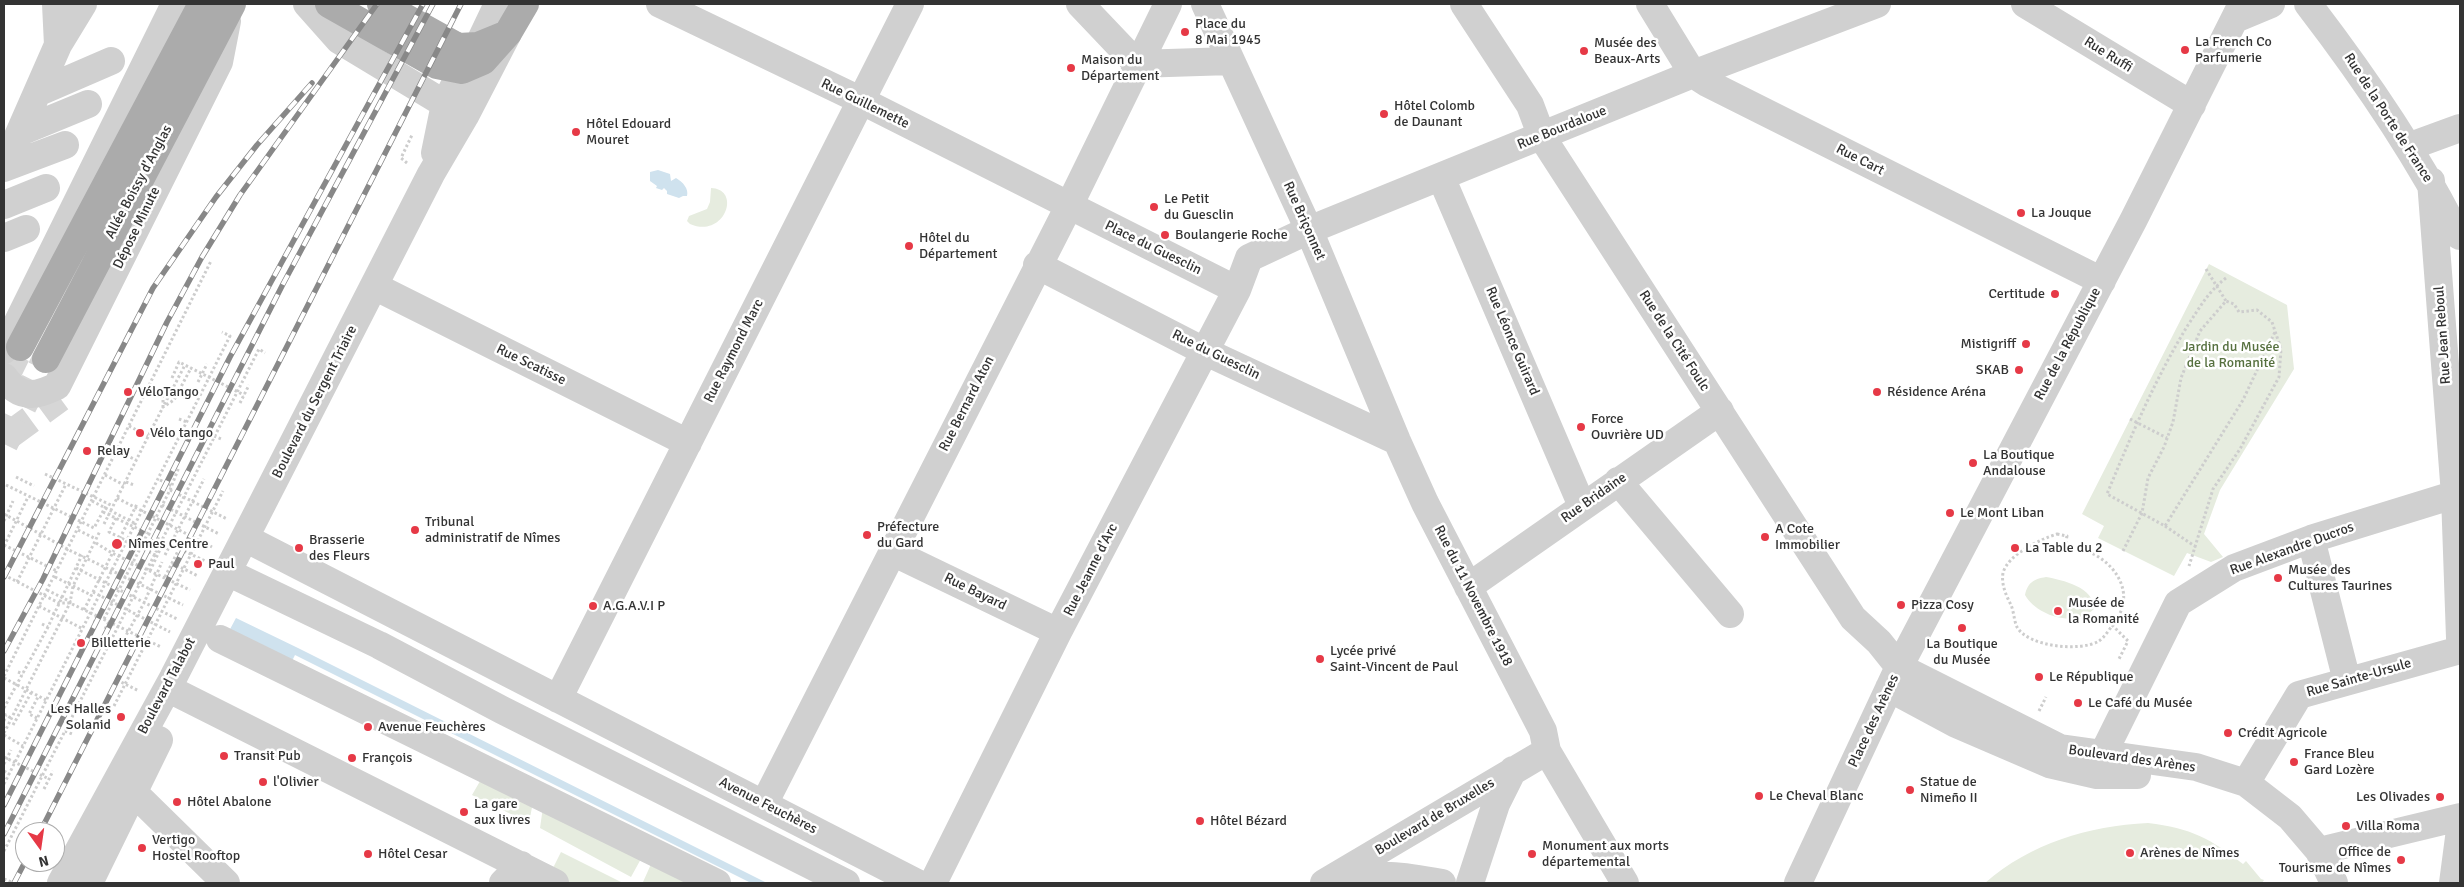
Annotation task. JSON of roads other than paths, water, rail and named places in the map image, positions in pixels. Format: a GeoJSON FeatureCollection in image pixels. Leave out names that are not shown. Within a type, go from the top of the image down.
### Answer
{"type":"FeatureCollection","features":[{"type":"Feature","properties":{"kind":"main road","name":"Allée Boissy d'Anglas"},"geometry":{"type":"LineString","coordinates":[[12,348],[202,4]]}},
{"type":"Feature","properties":{"kind":"main road"},"geometry":{"type":"LineString","coordinates":[[329,4],[437,65],[462,70],[483,61],[508,10]]}},
{"type":"Feature","properties":{"kind":"main road"},"geometry":{"type":"LineString","coordinates":[[380,4],[455,46],[478,46],[508,10]]}},
{"type":"Feature","properties":{"kind":"main road","name":"Allée Boissy d'Anglas"},"geometry":{"type":"LineString","coordinates":[[46,359],[230,7]]}},
{"type":"Feature","properties":{"kind":"street"},"geometry":{"type":"LineString","coordinates":[[56,4],[58,45]]}},
{"type":"Feature","properties":{"kind":"street"},"geometry":{"type":"LineString","coordinates":[[17,137],[58,45],[83,4]]}},
{"type":"Feature","properties":{"kind":"street"},"geometry":{"type":"LineString","coordinates":[[12,348],[175,4]]}},
{"type":"Feature","properties":{"kind":"street"},"geometry":{"type":"LineString","coordinates":[[308,4],[339,40],[445,104]]}},
{"type":"Feature","properties":{"kind":"street","name":"Rue Guillemette"},"geometry":{"type":"LineString","coordinates":[[660,4],[860,100],[1069,206]]}},
{"type":"Feature","properties":{"kind":"street","name":"Rue Raymond Marc"},"geometry":{"type":"LineString","coordinates":[[558,699],[910,4]]}},
{"type":"Feature","properties":{"kind":"street"},"geometry":{"type":"LineString","coordinates":[[1080,4],[1137,64],[1231,61]]}},
{"type":"Feature","properties":{"kind":"street","name":"Rue Bernard Aton"},"geometry":{"type":"LineString","coordinates":[[764,804],[1037,265],[1069,206],[1168,4]]}},
{"type":"Feature","properties":{"kind":"street","name":"Rue Briçonnet"},"geometry":{"type":"LineString","coordinates":[[1205,4],[1309,230],[1397,441]]}},
{"type":"Feature","properties":{"kind":"street","name":"Rue de la Cité Foulc"},"geometry":{"type":"LineString","coordinates":[[1464,4],[1530,104],[1542,137],[1853,618],[1879,642],[1894,678]]}},
{"type":"Feature","properties":{"kind":"street","name":"Rue Cart"},"geometry":{"type":"LineString","coordinates":[[1650,4],[1693,74],[1707,84],[2102,281]]}},
{"type":"Feature","properties":{"kind":"street","name":"Rue Bourdaloue"},"geometry":{"type":"LineString","coordinates":[[1249,258],[1309,230],[1542,137],[1693,74],[1877,4]]}},
{"type":"Feature","properties":{"kind":"street","name":"Rue Ruffi"},"geometry":{"type":"LineString","coordinates":[[2025,4],[2192,105]]}},
{"type":"Feature","properties":{"kind":"street","name":"Rue de la République"},"geometry":{"type":"LineString","coordinates":[[1894,678],[2102,281],[2238,12],[2271,4]]}},
{"type":"Feature","properties":{"kind":"street","name":"Rue de la Porte de France"},"geometry":{"type":"LineString","coordinates":[[2308,4],[2350,58],[2431,181],[2457,234],[2460,236]]}},
{"type":"Feature","properties":{"kind":"street","name":"Dépose Minute"},"geometry":{"type":"LineString","coordinates":[[4,377],[11,387],[23,393],[42,394],[57,386],[219,62],[230,7]]}},
{"type":"Feature","properties":{"kind":"street","name":"Boulevard du Sergent Triaire"},"geometry":{"type":"LineString","coordinates":[[209,634],[227,572],[431,174],[465,116],[508,10]]}},
{"type":"Feature","properties":{"kind":"street","name":"Boulevard du Sergent Triaire"},"geometry":{"type":"LineString","coordinates":[[431,174],[445,104],[462,70],[478,46]]}},
{"type":"Feature","properties":{"kind":"street"},"geometry":{"type":"LineString","coordinates":[[2408,147],[2460,128]]}},
{"type":"Feature","properties":{"kind":"street"},"geometry":{"type":"LineString","coordinates":[[17,137],[49,175]]}},
{"type":"Feature","properties":{"kind":"street"},"geometry":{"type":"LineString","coordinates":[[17,137],[49,175]]}},
{"type":"Feature","properties":{"kind":"street"},"geometry":{"type":"LineString","coordinates":[[17,137],[49,175]]}},
{"type":"Feature","properties":{"kind":"street"},"geometry":{"type":"LineString","coordinates":[[4,189],[49,175]]}},
{"type":"Feature","properties":{"kind":"street"},"geometry":{"type":"LineString","coordinates":[[4,205],[49,175]]}},
{"type":"Feature","properties":{"kind":"street","name":"Rue Léonce Guirard"},"geometry":{"type":"LineString","coordinates":[[1441,177],[1582,506]]}},
{"type":"Feature","properties":{"kind":"street","name":"Rue Jean Reboul"},"geometry":{"type":"LineString","coordinates":[[2431,181],[2458,494],[2460,638]]}},
{"type":"Feature","properties":{"kind":"street","name":"Place du Guesclin"},"geometry":{"type":"LineString","coordinates":[[1069,206],[1238,290]]}},
{"type":"Feature","properties":{"kind":"street","name":"Rue Jeanne d'Arc"},"geometry":{"type":"LineString","coordinates":[[933,883],[1058,632],[1204,351],[1238,290],[1249,258]]}},
{"type":"Feature","properties":{"kind":"street","name":"Rue du Guesclin"},"geometry":{"type":"LineString","coordinates":[[1037,265],[1204,351],[1397,441]]}},
{"type":"Feature","properties":{"kind":"street","name":"Rue Scatisse"},"geometry":{"type":"LineString","coordinates":[[374,286],[688,443]]}},
{"type":"Feature","properties":{"kind":"street","name":"Rue Bridaine"},"geometry":{"type":"LineString","coordinates":[[1468,587],[1720,411]]}},
{"type":"Feature","properties":{"kind":"street","name":"Rue du 11 Novembre 1918"},"geometry":{"type":"LineString","coordinates":[[1397,441],[1468,587],[1543,731],[1547,751],[1570,786],[1625,883]]}},
{"type":"Feature","properties":{"kind":"street"},"geometry":{"type":"LineString","coordinates":[[1618,481],[1730,614]]}},
{"type":"Feature","properties":{"kind":"street","name":"Rue Alexandre Ducros"},"geometry":{"type":"LineString","coordinates":[[2102,756],[2178,602],[2234,568],[2311,540],[2458,494]]}},
{"type":"Feature","properties":{"kind":"street","name":"Avenue Feuchères"},"geometry":{"type":"LineString","coordinates":[[245,538],[917,883]]}},
{"type":"Feature","properties":{"kind":"street"},"geometry":{"type":"LineString","coordinates":[[2311,540],[2347,682]]}},
{"type":"Feature","properties":{"kind":"street","name":"Rue Bayard"},"geometry":{"type":"LineString","coordinates":[[892,552],[1058,632]]}},
{"type":"Feature","properties":{"kind":"street"},"geometry":{"type":"LineString","coordinates":[[227,572],[379,645],[502,710],[846,883]]}},
{"type":"Feature","properties":{"kind":"street"},"geometry":{"type":"LineString","coordinates":[[209,634],[717,883]]}},
{"type":"Feature","properties":{"kind":"street","name":"Boulevard Talabot"},"geometry":{"type":"LineString","coordinates":[[61,883],[171,717],[177,693],[209,634]]}},
{"type":"Feature","properties":{"kind":"street","name":"Boulevard Talabot"},"geometry":{"type":"LineString","coordinates":[[89,883],[125,784],[209,634]]}},
{"type":"Feature","properties":{"kind":"street","name":"Rue Sainte-Ursule"},"geometry":{"type":"LineString","coordinates":[[2246,783],[2299,695],[2460,650]]}},
{"type":"Feature","properties":{"kind":"street"},"geometry":{"type":"LineString","coordinates":[[1894,678],[1956,724],[2049,764],[2097,775],[2183,776],[2232,792],[2280,822],[2310,857],[2325,883]]}},
{"type":"Feature","properties":{"kind":"street","name":"Boulevard des Arènes"},"geometry":{"type":"LineString","coordinates":[[1894,678],[2060,748],[2102,756],[2196,767],[2246,783],[2290,817],[2319,851],[2334,883]]}},
{"type":"Feature","properties":{"kind":"street","name":"Place des Arènes"},"geometry":{"type":"LineString","coordinates":[[1798,883],[1894,678]]}},
{"type":"Feature","properties":{"kind":"street"},"geometry":{"type":"LineString","coordinates":[[177,693],[512,874],[555,883]]}},
{"type":"Feature","properties":{"kind":"street","name":"Boulevard de Bruxelles"},"geometry":{"type":"LineString","coordinates":[[1324,883],[1547,751]]}},
{"type":"Feature","properties":{"kind":"street"},"geometry":{"type":"LineString","coordinates":[[1470,883],[1496,804],[1513,770]]}},
{"type":"Feature","properties":{"kind":"street"},"geometry":{"type":"LineString","coordinates":[[125,784],[226,883]]}},
{"type":"Feature","properties":{"kind":"street"},"geometry":{"type":"LineString","coordinates":[[2319,851],[2460,817]]}},
{"type":"Feature","properties":{"kind":"street"},"geometry":{"type":"LineString","coordinates":[[2453,883],[2460,830]]}},
{"type":"Feature","properties":{"kind":"street"},"geometry":{"type":"LineString","coordinates":[[1339,883],[1355,878],[1392,874],[1442,883]]}},
{"type":"Feature","properties":{"kind":"water"},"geometry":{"type":"Polygon","coordinates":[[[658,170],[670,174],[671,181],[676,178],[681,182],[686,188],[687,196],[679,198],[667,194],[664,188],[662,190],[656,188],[657,186],[650,181],[650,172],[658,170]]]}},
{"type":"Feature","properties":{"kind":"water"},"geometry":{"type":"Polygon","coordinates":[[[236,618],[767,883],[751,883],[295,655],[291,663],[228,633],[236,618]]]}},
{"type":"Feature","properties":{"kind":"tunnel"},"geometry":{"type":"LineString","coordinates":[[4,380],[20,347]]}},
{"type":"Feature","properties":{"kind":"tunnel"},"geometry":{"type":"LineString","coordinates":[[4,444],[46,359]]}},
{"type":"Feature","properties":{"kind":"tunnel"},"geometry":{"type":"LineString","coordinates":[[8,436],[60,398]]}},
{"type":"Feature","properties":{"kind":"railway"},"geometry":{"type":"LineString","coordinates":[[4,651],[43,579],[167,322],[202,257],[240,195],[377,4]]}},
{"type":"Feature","properties":{"kind":"railway"},"geometry":{"type":"LineString","coordinates":[[4,805],[230,357],[423,4]]}},
{"type":"Feature","properties":{"kind":"railway"},"geometry":{"type":"LineString","coordinates":[[4,834],[283,284],[433,4]]}},
{"type":"Feature","properties":{"kind":"railway"},"geometry":{"type":"LineString","coordinates":[[45,822],[461,4]]}},
{"type":"Feature","properties":{"kind":"railway"},"geometry":{"type":"LineString","coordinates":[[4,577],[153,288],[216,197],[257,145],[312,83]]}},
{"type":"Feature","properties":{"kind":"railway"},"geometry":{"type":"LineString","coordinates":[[14,883],[20,872]]}},
{"type":"Feature","properties":{"kind":"place","name":"Place du 8 Mai 1945"},"geometry":{"type":"Point","coordinates":[1185,32]}},
{"type":"Feature","properties":{"kind":"place","name":"La French Co Parfumerie"},"geometry":{"type":"Point","coordinates":[2185,50]}},
{"type":"Feature","properties":{"kind":"place","name":"Musée des Beaux-Arts"},"geometry":{"type":"Point","coordinates":[1584,51]}},
{"type":"Feature","properties":{"kind":"place","name":"Maison du Département"},"geometry":{"type":"Point","coordinates":[1071,68]}},
{"type":"Feature","properties":{"kind":"place","name":"Hôtel Colomb de Daunant"},"geometry":{"type":"Point","coordinates":[1384,114]}},
{"type":"Feature","properties":{"kind":"place","name":"Hôtel Edouard Mouret"},"geometry":{"type":"Point","coordinates":[576,132]}},
{"type":"Feature","properties":{"kind":"place","name":"Le Petit du Guesclin"},"geometry":{"type":"Point","coordinates":[1154,207]}},
{"type":"Feature","properties":{"kind":"place","name":"La Jouque"},"geometry":{"type":"Point","coordinates":[2021,213]}},
{"type":"Feature","properties":{"kind":"place","name":"Boulangerie Roche"},"geometry":{"type":"Point","coordinates":[1165,235]}},
{"type":"Feature","properties":{"kind":"place","name":"Hôtel du Département"},"geometry":{"type":"Point","coordinates":[909,246]}},
{"type":"Feature","properties":{"kind":"place","name":"Certitude"},"geometry":{"type":"Point","coordinates":[2055,294]}},
{"type":"Feature","properties":{"kind":"place","name":"Mistigriff"},"geometry":{"type":"Point","coordinates":[2026,344]}},
{"type":"Feature","properties":{"kind":"place","name":"SKAB"},"geometry":{"type":"Point","coordinates":[2019,370]}},
{"type":"Feature","properties":{"kind":"place","name":"VéloTango"},"geometry":{"type":"Point","coordinates":[128,392]}},
{"type":"Feature","properties":{"kind":"place","name":"Résidence Aréna"},"geometry":{"type":"Point","coordinates":[1877,392]}},
{"type":"Feature","properties":{"kind":"place","name":"Force Ouvrière UD"},"geometry":{"type":"Point","coordinates":[1581,427]}},
{"type":"Feature","properties":{"kind":"place","name":"Vélo tango"},"geometry":{"type":"Point","coordinates":[140,433]}},
{"type":"Feature","properties":{"kind":"place","name":"Relay"},"geometry":{"type":"Point","coordinates":[87,451]}},
{"type":"Feature","properties":{"kind":"place","name":"La Boutique Andalouse"},"geometry":{"type":"Point","coordinates":[1973,463]}},
{"type":"Feature","properties":{"kind":"place","name":"Le Mont Liban"},"geometry":{"type":"Point","coordinates":[1950,513]}},
{"type":"Feature","properties":{"kind":"place","name":"Tribunal administratif de Nîmes"},"geometry":{"type":"Point","coordinates":[415,530]}},
{"type":"Feature","properties":{"kind":"place","name":"Préfecture du Gard"},"geometry":{"type":"Point","coordinates":[867,535]}},
{"type":"Feature","properties":{"kind":"place","name":"A Cote Immobilier"},"geometry":{"type":"Point","coordinates":[1765,537]}},
{"type":"Feature","properties":{"kind":"place","name":"Nîmes Centre"},"geometry":{"type":"Point","coordinates":[117,544]}},
{"type":"Feature","properties":{"kind":"place","name":"Brasserie des Fleurs"},"geometry":{"type":"Point","coordinates":[299,548]}},
{"type":"Feature","properties":{"kind":"place","name":"La Table du 2"},"geometry":{"type":"Point","coordinates":[2015,548]}},
{"type":"Feature","properties":{"kind":"place","name":"Paul"},"geometry":{"type":"Point","coordinates":[198,564]}},
{"type":"Feature","properties":{"kind":"place","name":"Musée des Cultures Taurines"},"geometry":{"type":"Point","coordinates":[2278,578]}},
{"type":"Feature","properties":{"kind":"place","name":"Pizza Cosy"},"geometry":{"type":"Point","coordinates":[1901,605]}},
{"type":"Feature","properties":{"kind":"place","name":"A.G.A.V.I P"},"geometry":{"type":"Point","coordinates":[593,606]}},
{"type":"Feature","properties":{"kind":"place","name":"Musée de la Romanité"},"geometry":{"type":"Point","coordinates":[2058,611]}},
{"type":"Feature","properties":{"kind":"place","name":"La Boutique du Musée"},"geometry":{"type":"Point","coordinates":[1962,628]}},
{"type":"Feature","properties":{"kind":"place","name":"Billetterie"},"geometry":{"type":"Point","coordinates":[81,643]}},
{"type":"Feature","properties":{"kind":"place","name":"Lycée privé Saint-Vincent de Paul"},"geometry":{"type":"Point","coordinates":[1320,659]}},
{"type":"Feature","properties":{"kind":"place","name":"Le République"},"geometry":{"type":"Point","coordinates":[2039,677]}},
{"type":"Feature","properties":{"kind":"place","name":"Le Café du Musée"},"geometry":{"type":"Point","coordinates":[2078,703]}},
{"type":"Feature","properties":{"kind":"place","name":"Les Halles Solanid"},"geometry":{"type":"Point","coordinates":[121,717]}},
{"type":"Feature","properties":{"kind":"place","name":"Avenue Feuchères"},"geometry":{"type":"Point","coordinates":[368,727]}},
{"type":"Feature","properties":{"kind":"place","name":"Crédit Agricole"},"geometry":{"type":"Point","coordinates":[2228,733]}},
{"type":"Feature","properties":{"kind":"place","name":"Transit Pub"},"geometry":{"type":"Point","coordinates":[224,756]}},
{"type":"Feature","properties":{"kind":"place","name":"François"},"geometry":{"type":"Point","coordinates":[352,758]}},
{"type":"Feature","properties":{"kind":"place","name":"France Bleu Gard Lozère"},"geometry":{"type":"Point","coordinates":[2294,762]}},
{"type":"Feature","properties":{"kind":"place","name":"l'Olivier"},"geometry":{"type":"Point","coordinates":[263,782]}},
{"type":"Feature","properties":{"kind":"place","name":"Statue de Nimeño II"},"geometry":{"type":"Point","coordinates":[1910,790]}},
{"type":"Feature","properties":{"kind":"place","name":"Le Cheval Blanc"},"geometry":{"type":"Point","coordinates":[1759,796]}},
{"type":"Feature","properties":{"kind":"place","name":"Les Olivades"},"geometry":{"type":"Point","coordinates":[2440,797]}},
{"type":"Feature","properties":{"kind":"place","name":"Hôtel Abalone"},"geometry":{"type":"Point","coordinates":[177,802]}},
{"type":"Feature","properties":{"kind":"place","name":"La gare aux livres"},"geometry":{"type":"Point","coordinates":[464,812]}},
{"type":"Feature","properties":{"kind":"place","name":"Hôtel Bézard"},"geometry":{"type":"Point","coordinates":[1200,821]}},
{"type":"Feature","properties":{"kind":"place","name":"Villa Roma"},"geometry":{"type":"Point","coordinates":[2346,826]}},
{"type":"Feature","properties":{"kind":"place","name":"Vertigo Hostel Rooftop"},"geometry":{"type":"Point","coordinates":[142,848]}},
{"type":"Feature","properties":{"kind":"place","name":"Arènes de Nîmes"},"geometry":{"type":"Point","coordinates":[2130,853]}},
{"type":"Feature","properties":{"kind":"place","name":"Hôtel Cesar"},"geometry":{"type":"Point","coordinates":[368,854]}},
{"type":"Feature","properties":{"kind":"place","name":"Monument aux morts départemental"},"geometry":{"type":"Point","coordinates":[1532,854]}},
{"type":"Feature","properties":{"kind":"place","name":"Office de Tourisme de Nîmes"},"geometry":{"type":"Point","coordinates":[2401,860]}},
{"type":"Feature","properties":{"kind":"park label","name":"Jardin du Musée de la Romanité"},"geometry":{"type":"Point","coordinates":[2231,356]}}]}
